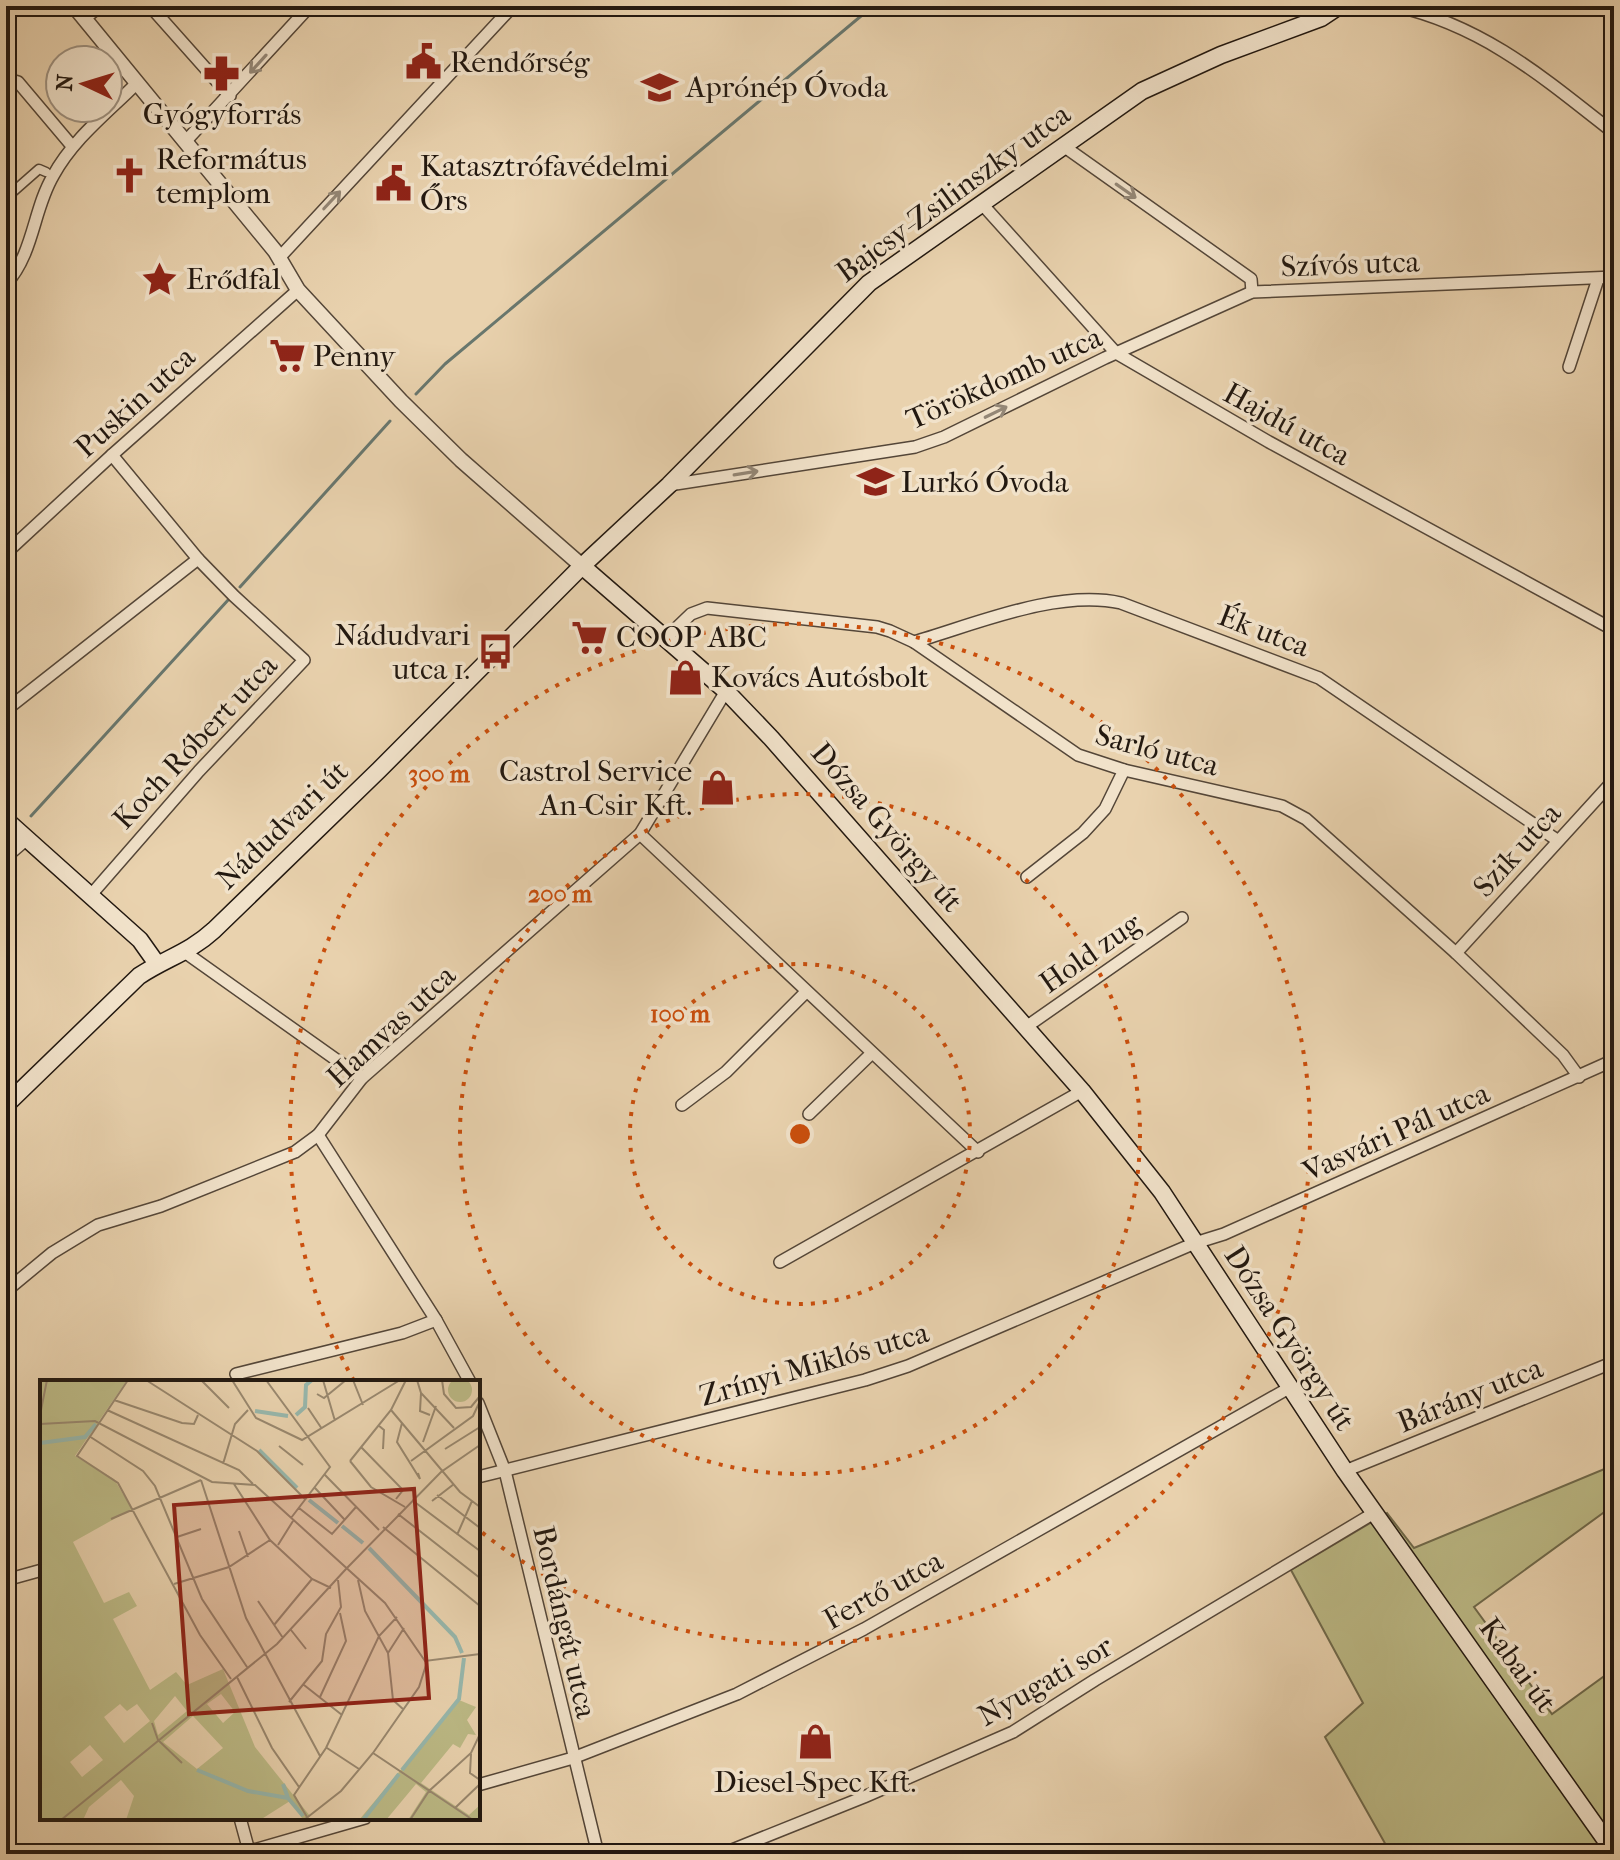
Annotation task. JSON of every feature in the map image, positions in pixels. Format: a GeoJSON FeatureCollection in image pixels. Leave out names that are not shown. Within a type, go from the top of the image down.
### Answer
{"type":"FeatureCollection","features":[{"type":"Feature","properties":{"kind":"main road","name":"Bajcsy-Zsilinszky utca"},"geometry":{"type":"LineString","coordinates":[[582,566],[669,485],[869,283],[1142,91],[1174,75],[1321,18],[1339,6]]}},
{"type":"Feature","properties":{"kind":"main road","name":"Dózsa György út"},"geometry":{"type":"LineString","coordinates":[[582,566],[726,691],[771,738],[1082,1091],[1153,1180],[1374,1513]]}},
{"type":"Feature","properties":{"kind":"main road","name":"Nádudvari út"},"geometry":{"type":"LineString","coordinates":[[6,1105],[131,984],[157,964],[186,953],[214,930],[582,566]]}},
{"type":"Feature","properties":{"kind":"main road"},"geometry":{"type":"LineString","coordinates":[[6,820],[140,940],[157,964]]}},
{"type":"Feature","properties":{"kind":"main road","name":"Kabai út"},"geometry":{"type":"LineString","coordinates":[[1374,1513],[1614,1852]]}},
{"type":"Feature","properties":{"kind":"street","name":"Dózsa György út"},"geometry":{"type":"LineString","coordinates":[[74,6],[277,254],[298,290],[401,401],[461,460],[582,566]]}},
{"type":"Feature","properties":{"kind":"street"},"geometry":{"type":"LineString","coordinates":[[84,19],[100,6]]}},
{"type":"Feature","properties":{"kind":"street"},"geometry":{"type":"LineString","coordinates":[[150,6],[230,96]]}},
{"type":"Feature","properties":{"kind":"street"},"geometry":{"type":"LineString","coordinates":[[185,142],[310,6]]}},
{"type":"Feature","properties":{"kind":"street"},"geometry":{"type":"LineString","coordinates":[[277,254],[513,6]]}},
{"type":"Feature","properties":{"kind":"street"},"geometry":{"type":"LineString","coordinates":[[1395,6],[1433,17],[1496,44],[1614,133]]}},
{"type":"Feature","properties":{"kind":"street"},"geometry":{"type":"LineString","coordinates":[[6,83],[11,80],[18,82],[72,146]]}},
{"type":"Feature","properties":{"kind":"street"},"geometry":{"type":"LineString","coordinates":[[7,282],[24,259],[51,179],[72,146],[136,84]]}},
{"type":"Feature","properties":{"kind":"street","name":"Szívós utca"},"geometry":{"type":"LineString","coordinates":[[1062,145],[1251,279],[1252,292],[1614,277]]}},
{"type":"Feature","properties":{"kind":"street"},"geometry":{"type":"LineString","coordinates":[[6,198],[39,169],[46,172]]}},
{"type":"Feature","properties":{"kind":"street","name":"Hajdú utca"},"geometry":{"type":"LineString","coordinates":[[982,204],[1116,353],[1269,442],[1614,630]]}},
{"type":"Feature","properties":{"kind":"street"},"geometry":{"type":"LineString","coordinates":[[1569,367],[1598,279]]}},
{"type":"Feature","properties":{"kind":"street","name":"Puskin utca"},"geometry":{"type":"LineString","coordinates":[[6,553],[298,290]]}},
{"type":"Feature","properties":{"kind":"street","name":"Törökdomb utca"},"geometry":{"type":"LineString","coordinates":[[669,485],[915,447],[944,437],[1116,353],[1252,292]]}},
{"type":"Feature","properties":{"kind":"street"},"geometry":{"type":"LineString","coordinates":[[6,710],[198,559],[112,455]]}},
{"type":"Feature","properties":{"kind":"street","name":"Koch Róbert utca"},"geometry":{"type":"LineString","coordinates":[[90,896],[189,782],[304,660],[198,559]]}},
{"type":"Feature","properties":{"kind":"street","name":"Ék utca"},"geometry":{"type":"LineString","coordinates":[[914,642],[1046,604],[1087,599],[1121,603],[1319,678],[1557,840]]}},
{"type":"Feature","properties":{"kind":"street","name":"Sarló utca"},"geometry":{"type":"LineString","coordinates":[[665,639],[691,614],[707,608],[877,627],[914,642],[1078,755],[1124,770],[1282,806],[1306,819],[1456,953],[1563,1055],[1579,1077]]}},
{"type":"Feature","properties":{"kind":"street","name":"Hamvas utca"},"geometry":{"type":"LineString","coordinates":[[6,1291],[52,1253],[98,1225],[161,1206],[267,1164],[295,1152],[318,1135],[362,1078],[640,834],[726,691]]}},
{"type":"Feature","properties":{"kind":"street"},"geometry":{"type":"LineString","coordinates":[[1027,877],[1083,833],[1105,809],[1124,770]]}},
{"type":"Feature","properties":{"kind":"street","name":"Szik utca"},"geometry":{"type":"LineString","coordinates":[[1456,953],[1614,780]]}},
{"type":"Feature","properties":{"kind":"street"},"geometry":{"type":"LineString","coordinates":[[640,834],[978,1152]]}},
{"type":"Feature","properties":{"kind":"street"},"geometry":{"type":"LineString","coordinates":[[6,857],[27,839]]}},
{"type":"Feature","properties":{"kind":"street","name":"Hold zug"},"geometry":{"type":"LineString","coordinates":[[1026,1027],[1182,918]]}},
{"type":"Feature","properties":{"kind":"street"},"geometry":{"type":"LineString","coordinates":[[186,953],[362,1078]]}},
{"type":"Feature","properties":{"kind":"street"},"geometry":{"type":"LineString","coordinates":[[682,1105],[726,1072],[806,992]]}},
{"type":"Feature","properties":{"kind":"street"},"geometry":{"type":"LineString","coordinates":[[809,1114],[872,1053]]}},
{"type":"Feature","properties":{"kind":"street","name":"Vasvári Pál utca"},"geometry":{"type":"LineString","coordinates":[[1195,1243],[1224,1234],[1614,1060]]}},
{"type":"Feature","properties":{"kind":"street"},"geometry":{"type":"LineString","coordinates":[[780,1262],[1082,1091]]}},
{"type":"Feature","properties":{"kind":"street"},"geometry":{"type":"LineString","coordinates":[[318,1135],[436,1320],[469,1380]]}},
{"type":"Feature","properties":{"kind":"street","name":"Zrínyi Miklós utca"},"geometry":{"type":"LineString","coordinates":[[480,1477],[879,1375],[946,1352],[1195,1243]]}},
{"type":"Feature","properties":{"kind":"street"},"geometry":{"type":"LineString","coordinates":[[236,1374],[402,1333],[436,1320]]}},
{"type":"Feature","properties":{"kind":"street","name":"Bárány utca"},"geometry":{"type":"LineString","coordinates":[[1345,1471],[1614,1362]]}},
{"type":"Feature","properties":{"kind":"street","name":"Fertő utca"},"geometry":{"type":"LineString","coordinates":[[480,1784],[573,1758],[737,1694],[836,1644],[1289,1388]]}},
{"type":"Feature","properties":{"kind":"street","name":"Bordángát utca"},"geometry":{"type":"LineString","coordinates":[[480,1408],[505,1471],[598,1854]]}},
{"type":"Feature","properties":{"kind":"street","name":"Nyugati sor"},"geometry":{"type":"LineString","coordinates":[[722,1854],[1013,1732],[1374,1513]]}},
{"type":"Feature","properties":{"kind":"street"},"geometry":{"type":"LineString","coordinates":[[6,1580],[40,1571]]}},
{"type":"Feature","properties":{"kind":"street"},"geometry":{"type":"LineString","coordinates":[[240,1820],[245,1853],[358,1820]]}},
{"type":"Feature","properties":{"kind":"shaded area"},"geometry":{"type":"Polygon","coordinates":[[[1614,1465],[1614,1505],[1474,1607],[1552,1714],[1614,1669],[1614,1854],[1391,1854],[1325,1737],[1363,1703],[1291,1570],[1387,1513],[1414,1548],[1614,1465]]]}},
{"type":"Feature","properties":{"kind":"waterway"},"geometry":{"type":"LineString","coordinates":[[416,394],[445,364],[873,6]]}},
{"type":"Feature","properties":{"kind":"waterway"},"geometry":{"type":"LineString","coordinates":[[240,587],[390,421]]}},
{"type":"Feature","properties":{"kind":"waterway"},"geometry":{"type":"LineString","coordinates":[[31,816],[229,599]]}},
{"type":"Feature","properties":{"kind":"waterway"},"geometry":{"type":"LineString","coordinates":[[6,838],[9,835]]}},
{"type":"Feature","properties":{"kind":"place","name":"Rendőrség"},"geometry":{"type":"Point","coordinates":[424,62]}},
{"type":"Feature","properties":{"kind":"place","name":"Gyógyforrás"},"geometry":{"type":"Point","coordinates":[222,73]}},
{"type":"Feature","properties":{"kind":"place","name":"Aprónép Óvoda"},"geometry":{"type":"Point","coordinates":[660,87]}},
{"type":"Feature","properties":{"kind":"place","name":"Református templom"},"geometry":{"type":"Point","coordinates":[130,176]}},
{"type":"Feature","properties":{"kind":"place","name":"Katasztrófavédelmi Őrs"},"geometry":{"type":"Point","coordinates":[394,183]}},
{"type":"Feature","properties":{"kind":"place","name":"Erődfal"},"geometry":{"type":"Point","coordinates":[160,279]}},
{"type":"Feature","properties":{"kind":"place","name":"Penny"},"geometry":{"type":"Point","coordinates":[287,356]}},
{"type":"Feature","properties":{"kind":"place","name":"Lurkó Óvoda"},"geometry":{"type":"Point","coordinates":[875,482]}},
{"type":"Feature","properties":{"kind":"place","name":"COOP ABC"},"geometry":{"type":"Point","coordinates":[590,637]}},
{"type":"Feature","properties":{"kind":"place","name":"Nádudvari utca 1."},"geometry":{"type":"Point","coordinates":[496,652]}},
{"type":"Feature","properties":{"kind":"place","name":"Kovács Autósbolt"},"geometry":{"type":"Point","coordinates":[685,677]}},
{"type":"Feature","properties":{"kind":"place","name":"Castrol Service An-Csir Kft."},"geometry":{"type":"Point","coordinates":[718,788]}},
{"type":"Feature","properties":{"kind":"place","name":"Diesel-Spec Kft."},"geometry":{"type":"Point","coordinates":[815,1741]}}]}
